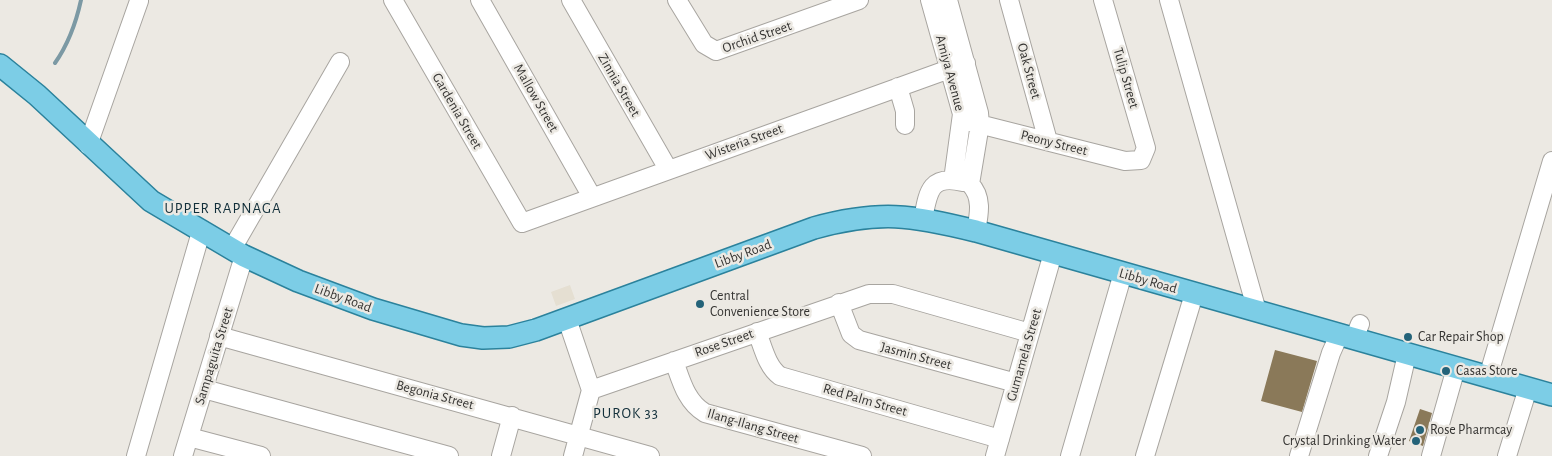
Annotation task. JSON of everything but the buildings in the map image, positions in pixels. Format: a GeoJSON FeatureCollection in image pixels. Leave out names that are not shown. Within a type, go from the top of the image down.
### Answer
{"type":"FeatureCollection","features":[{"type":"Feature","properties":{"kind":"main road","name":"Libby Road"},"geometry":{"type":"LineString","coordinates":[[0,65],[37,95],[88,145],[150,201],[201,232],[298,281],[373,309],[462,335],[483,338],[509,337],[567,319],[814,228],[875,215],[923,219],[976,231],[1257,311],[1351,332],[1412,356],[1552,395]]}},
{"type":"Feature","properties":{"kind":"street","name":"Gardenia Street"},"geometry":{"type":"LineString","coordinates":[[393,0],[522,223]]}},
{"type":"Feature","properties":{"kind":"street","name":"Mallow Street"},"geometry":{"type":"LineString","coordinates":[[480,0],[592,197]]}},
{"type":"Feature","properties":{"kind":"street","name":"Zinnia Street"},"geometry":{"type":"LineString","coordinates":[[570,0],[668,169]]}},
{"type":"Feature","properties":{"kind":"street","name":"Orchid Street"},"geometry":{"type":"LineString","coordinates":[[677,0],[709,54],[859,0]]}},
{"type":"Feature","properties":{"kind":"street","name":"Amiya Avenue"},"geometry":{"type":"LineString","coordinates":[[930,0],[978,108],[980,124],[970,184]]}},
{"type":"Feature","properties":{"kind":"street","name":"Amiya Avenue"},"geometry":{"type":"LineString","coordinates":[[948,0],[958,66],[962,120],[953,180]]}},
{"type":"Feature","properties":{"kind":"street","name":"Oak Street"},"geometry":{"type":"LineString","coordinates":[[1009,0],[1048,141]]}},
{"type":"Feature","properties":{"kind":"street","name":"Tulip Street"},"geometry":{"type":"LineString","coordinates":[[1103,0],[1144,144],[1144,156]]}},
{"type":"Feature","properties":{"kind":"street"},"geometry":{"type":"LineString","coordinates":[[1169,0],[1257,311]]}},
{"type":"Feature","properties":{"kind":"street"},"geometry":{"type":"LineString","coordinates":[[88,145],[139,2]]}},
{"type":"Feature","properties":{"kind":"street","name":"Sampaguita Street"},"geometry":{"type":"LineString","coordinates":[[184,456],[220,336],[238,252],[340,62]]}},
{"type":"Feature","properties":{"kind":"street","name":"Wisteria Street"},"geometry":{"type":"LineString","coordinates":[[522,223],[958,66]]}},
{"type":"Feature","properties":{"kind":"street"},"geometry":{"type":"LineString","coordinates":[[898,87],[905,111],[905,125]]}},
{"type":"Feature","properties":{"kind":"street","name":"Peony Street"},"geometry":{"type":"LineString","coordinates":[[962,120],[1125,161],[1136,161],[1144,156]]}},
{"type":"Feature","properties":{"kind":"street"},"geometry":{"type":"LineString","coordinates":[[1488,377],[1552,161]]}},
{"type":"Feature","properties":{"kind":"street"},"geometry":{"type":"LineString","coordinates":[[923,219],[930,190],[939,181],[953,180],[970,184],[976,192],[979,206],[976,231]]}},
{"type":"Feature","properties":{"kind":"street"},"geometry":{"type":"LineString","coordinates":[[136,456],[201,232]]}},
{"type":"Feature","properties":{"kind":"street","name":"Gumamela Street"},"geometry":{"type":"LineString","coordinates":[[995,456],[1053,253]]}},
{"type":"Feature","properties":{"kind":"street"},"geometry":{"type":"LineString","coordinates":[[1070,456],[1123,273]]}},
{"type":"Feature","properties":{"kind":"street","name":"Rose Street"},"geometry":{"type":"LineString","coordinates":[[591,390],[869,294],[893,294],[1030,333]]}},
{"type":"Feature","properties":{"kind":"street"},"geometry":{"type":"LineString","coordinates":[[1145,456],[1194,294]]}},
{"type":"Feature","properties":{"kind":"street","name":"Jasmin Street"},"geometry":{"type":"LineString","coordinates":[[839,303],[851,334],[859,340],[1016,384]]}},
{"type":"Feature","properties":{"kind":"street"},"geometry":{"type":"LineString","coordinates":[[567,319],[591,390],[573,456]]}},
{"type":"Feature","properties":{"kind":"street","name":"Red Palm Street"},"geometry":{"type":"LineString","coordinates":[[757,332],[769,363],[774,372],[780,376],[1000,439]]}},
{"type":"Feature","properties":{"kind":"street"},"geometry":{"type":"LineString","coordinates":[[1299,456],[1331,353],[1351,332]]}},
{"type":"Feature","properties":{"kind":"street","name":"Begonia Street"},"geometry":{"type":"LineString","coordinates":[[220,336],[512,416],[648,456]]}},
{"type":"Feature","properties":{"kind":"street"},"geometry":{"type":"LineString","coordinates":[[1388,456],[1412,356]]}},
{"type":"Feature","properties":{"kind":"street","name":"Ilang-Ilang Street"},"geometry":{"type":"LineString","coordinates":[[674,361],[688,398],[696,408],[705,413],[862,456]]}},
{"type":"Feature","properties":{"kind":"street"},"geometry":{"type":"LineString","coordinates":[[1431,456],[1456,368]]}},
{"type":"Feature","properties":{"kind":"street"},"geometry":{"type":"LineString","coordinates":[[1378,456],[1405,381]]}},
{"type":"Feature","properties":{"kind":"street"},"geometry":{"type":"LineString","coordinates":[[1506,456],[1528,388]]}},
{"type":"Feature","properties":{"kind":"street"},"geometry":{"type":"LineString","coordinates":[[204,389],[449,456]]}},
{"type":"Feature","properties":{"kind":"street"},"geometry":{"type":"LineString","coordinates":[[501,456],[512,416]]}},
{"type":"Feature","properties":{"kind":"street"},"geometry":{"type":"LineString","coordinates":[[189,437],[261,456]]}},
{"type":"Feature","properties":{"kind":"shaded area"},"geometry":{"type":"Polygon","coordinates":[[[570,285],[575,299],[556,306],[551,292],[570,285]]]}},
{"type":"Feature","properties":{"kind":"waterway"},"geometry":{"type":"LineString","coordinates":[[55,63],[71,33],[81,0]]}},
{"type":"Feature","properties":{"kind":"place","name":"Central Convenience Store"},"geometry":{"type":"Point","coordinates":[700,304]}},
{"type":"Feature","properties":{"kind":"place","name":"Car Repair Shop"},"geometry":{"type":"Point","coordinates":[1408,337]}},
{"type":"Feature","properties":{"kind":"place","name":"Casas Store"},"geometry":{"type":"Point","coordinates":[1446,371]}},
{"type":"Feature","properties":{"kind":"place","name":"Rose Pharmcay"},"geometry":{"type":"Point","coordinates":[1420,430]}},
{"type":"Feature","properties":{"kind":"place","name":"Crystal Drinking Water"},"geometry":{"type":"Point","coordinates":[1416,441]}},
{"type":"Feature","properties":{"kind":"district","name":"UPPER RAPNAGA"},"geometry":{"type":"Point","coordinates":[223,208]}},
{"type":"Feature","properties":{"kind":"district","name":"PUROK 33"},"geometry":{"type":"Point","coordinates":[626,413]}}]}
